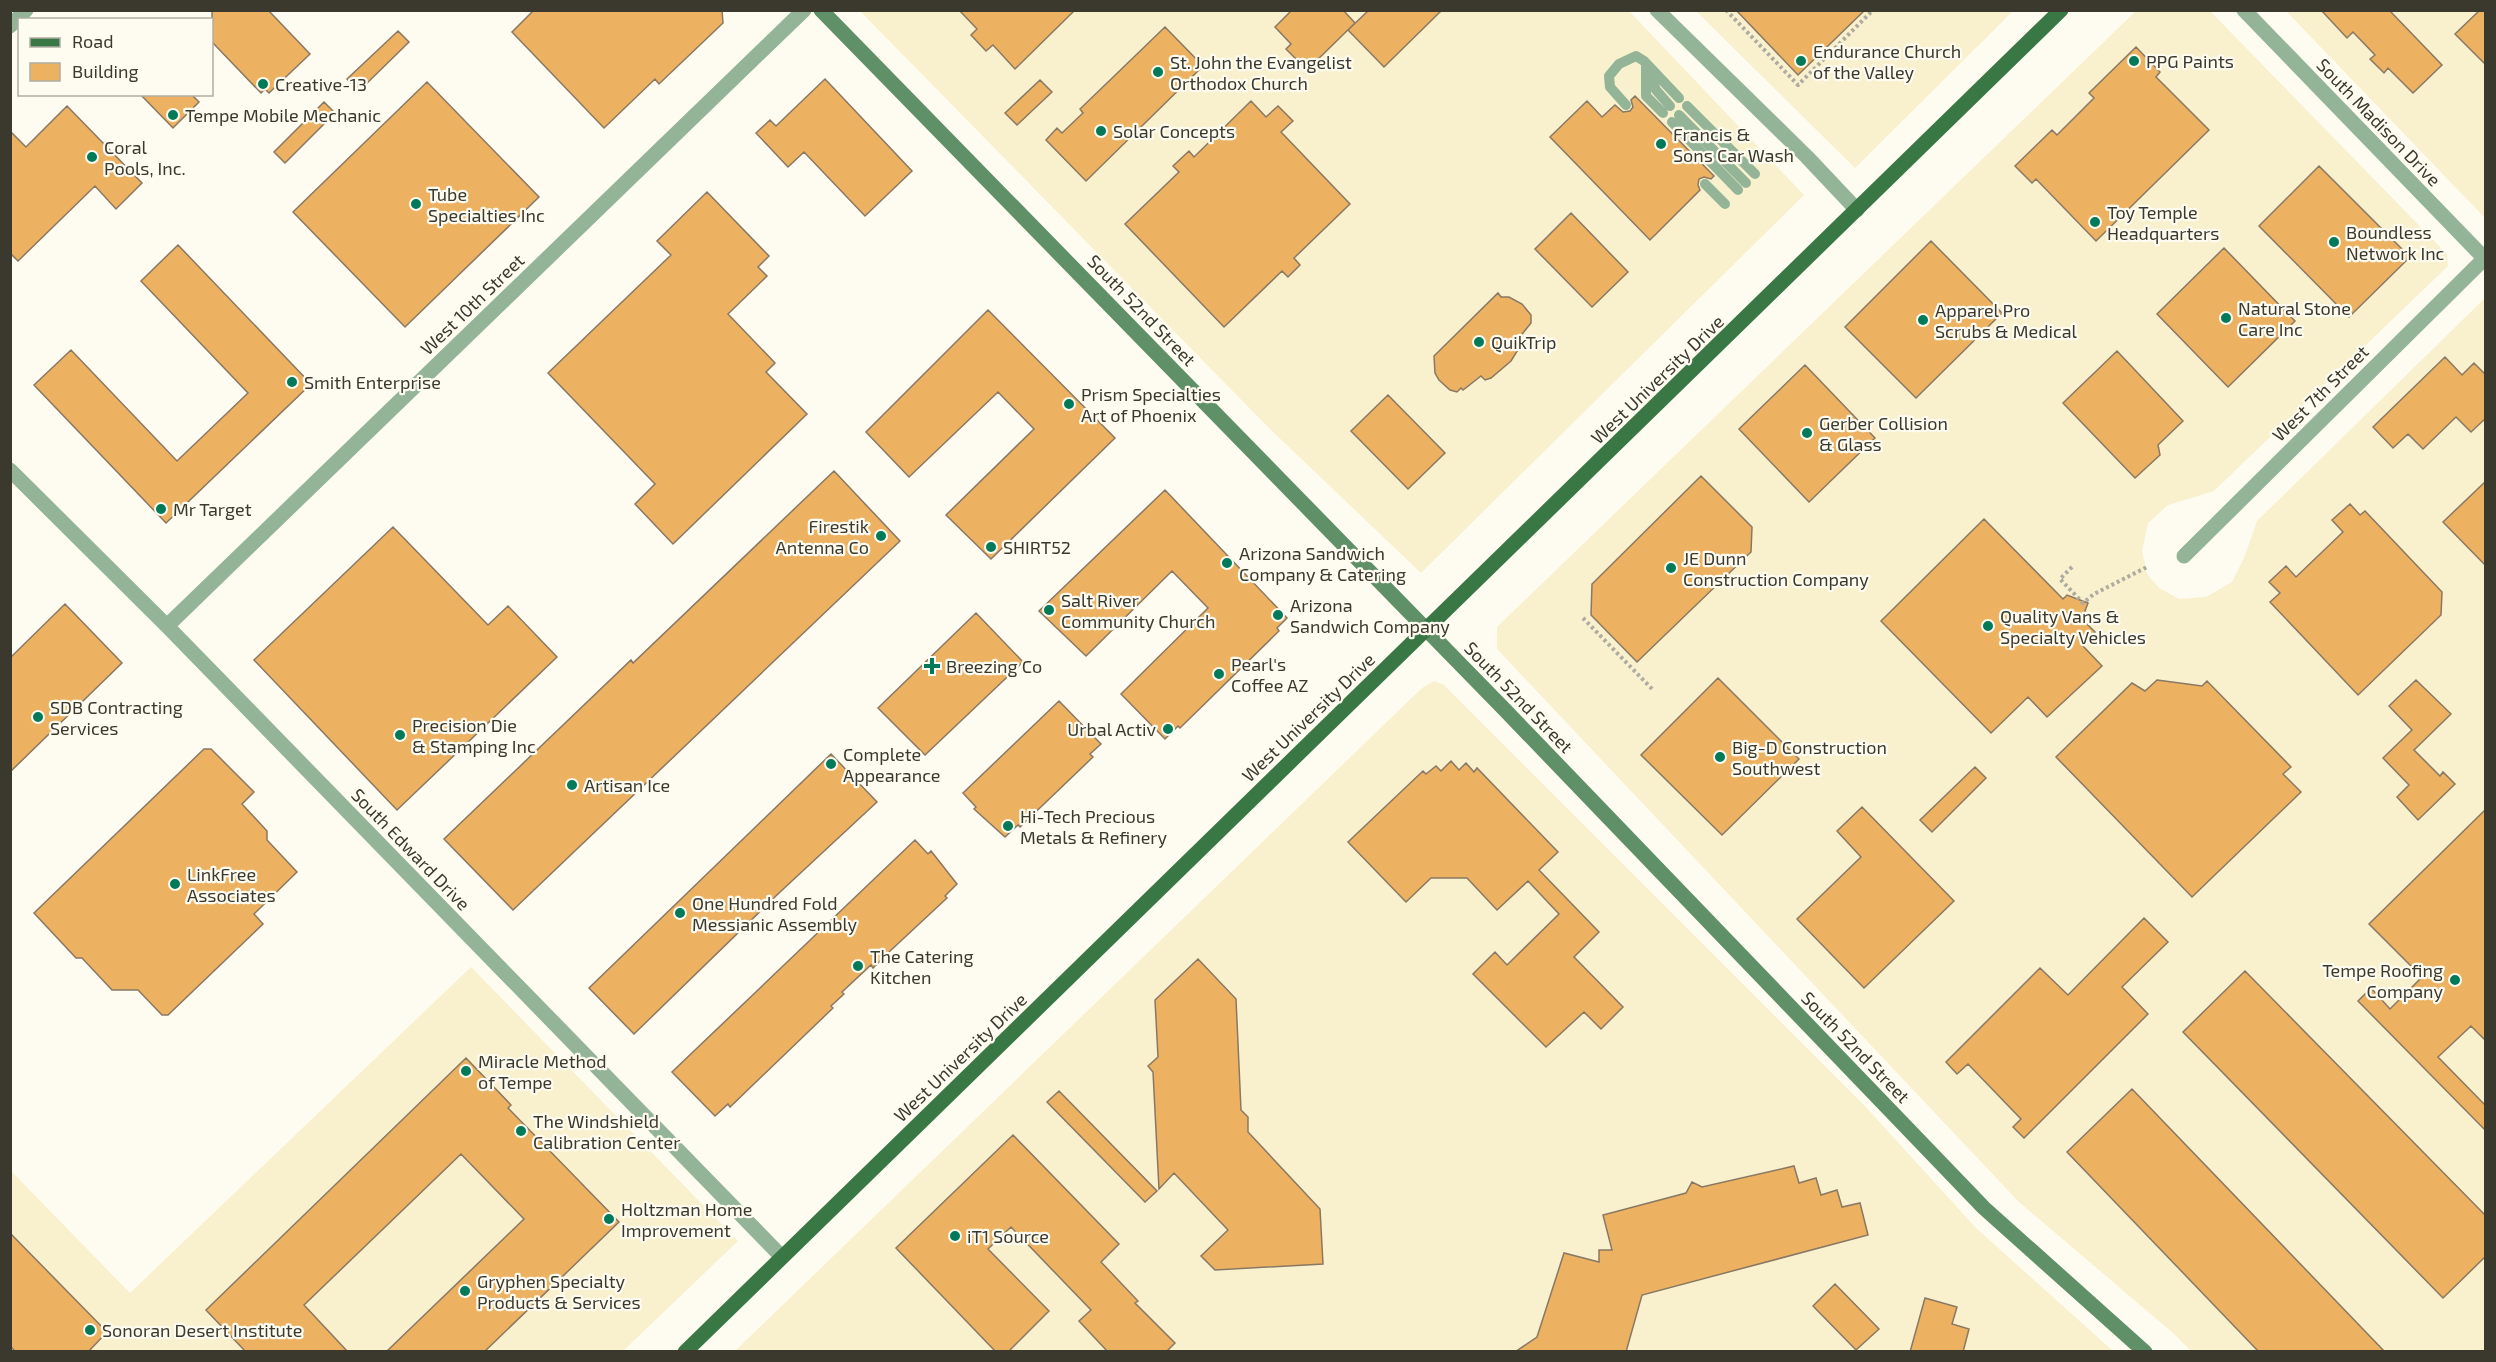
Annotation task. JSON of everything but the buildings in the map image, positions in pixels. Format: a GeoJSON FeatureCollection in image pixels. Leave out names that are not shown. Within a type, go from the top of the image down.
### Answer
{"type":"FeatureCollection","features":[{"type":"Feature","properties":{"kind":"main road","name":"South 52nd Street"},"geometry":{"type":"LineString","coordinates":[[821,10],[1426,630],[1984,1208],[2035,1256],[2122,1329],[2145,1352]]}},
{"type":"Feature","properties":{"kind":"main road","name":"West University Drive"},"geometry":{"type":"LineString","coordinates":[[685,1352],[2061,10]]}},
{"type":"Feature","properties":{"kind":"street"},"geometry":{"type":"LineString","coordinates":[[10,26],[26,10]]}},
{"type":"Feature","properties":{"kind":"street","name":"West 10th Street"},"geometry":{"type":"LineString","coordinates":[[167,626],[804,10]]}},
{"type":"Feature","properties":{"kind":"street"},"geometry":{"type":"LineString","coordinates":[[1657,10],[1807,157],[1857,210]]}},
{"type":"Feature","properties":{"kind":"street","name":"South Madison Drive"},"geometry":{"type":"LineString","coordinates":[[2244,10],[2485,259]]}},
{"type":"Feature","properties":{"kind":"street","name":"West 7th Street"},"geometry":{"type":"LineString","coordinates":[[2184,556],[2485,259]]}},
{"type":"Feature","properties":{"kind":"street","name":"South Edward Drive"},"geometry":{"type":"LineString","coordinates":[[10,470],[167,626],[782,1257]]}},
{"type":"Feature","properties":{"kind":"lane"},"geometry":{"type":"LineString","coordinates":[[1626,105],[1610,87],[1610,76],[1619,64],[1632,56],[1640,57],[1679,98]]}},
{"type":"Feature","properties":{"kind":"lane"},"geometry":{"type":"LineString","coordinates":[[1646,63],[1646,96],[1667,110]]}},
{"type":"Feature","properties":{"kind":"lane"},"geometry":{"type":"LineString","coordinates":[[1687,106],[1755,174]]}},
{"type":"Feature","properties":{"kind":"lane"},"geometry":{"type":"LineString","coordinates":[[1675,118],[1742,186]]}},
{"type":"Feature","properties":{"kind":"lane"},"geometry":{"type":"LineString","coordinates":[[1705,184],[1725,204]]}},
{"type":"Feature","properties":{"kind":"path"},"geometry":{"type":"LineString","coordinates":[[1726,10],[1798,85],[1874,10]]}},
{"type":"Feature","properties":{"kind":"path"},"geometry":{"type":"LineString","coordinates":[[2072,567],[2060,579],[2083,603],[2094,594],[2147,567]]}},
{"type":"Feature","properties":{"kind":"path"},"geometry":{"type":"LineString","coordinates":[[1584,618],[1654,691]]}},
{"type":"Feature","properties":{"kind":"shaded area"},"geometry":{"type":"Polygon","coordinates":[[[860,11],[1629,11],[1804,195],[1421,573],[1270,429],[860,11]]]}},
{"type":"Feature","properties":{"kind":"shaded area"},"geometry":{"type":"Polygon","coordinates":[[[1696,11],[2013,11],[1855,168],[1696,11]]]}},
{"type":"Feature","properties":{"kind":"shaded area"},"geometry":{"type":"Polygon","coordinates":[[[2136,11],[2210,11],[2447,254],[2448,266],[2214,491],[2168,505],[2148,523],[2142,551],[2147,574],[2159,588],[2179,599],[2206,597],[2232,582],[2244,558],[2257,521],[2485,298],[2485,1351],[2191,1351],[2173,1333],[2019,1202],[1497,649],[1497,627],[2136,11]]]}},
{"type":"Feature","properties":{"kind":"shaded area"},"geometry":{"type":"Polygon","coordinates":[[[2286,11],[2485,11],[2485,218],[2286,11]]]}},
{"type":"Feature","properties":{"kind":"shaded area"},"geometry":{"type":"Polygon","coordinates":[[[1434,681],[1444,685],[1863,1104],[1976,1228],[2113,1351],[734,1352],[1422,688],[1434,681]]]}},
{"type":"Feature","properties":{"kind":"shaded area"},"geometry":{"type":"Polygon","coordinates":[[[471,967],[738,1241],[623,1351],[11,1351],[10,1170],[130,1293],[471,967]]]}},
{"type":"Feature","properties":{"kind":"place","name":"Endurance Church of the Valley"},"geometry":{"type":"Point","coordinates":[1801,61]}},
{"type":"Feature","properties":{"kind":"place","name":"PPG Paints"},"geometry":{"type":"Point","coordinates":[2134,61]}},
{"type":"Feature","properties":{"kind":"place","name":"St. John the Evangelist Orthodox Church"},"geometry":{"type":"Point","coordinates":[1158,72]}},
{"type":"Feature","properties":{"kind":"place","name":"Creative-13"},"geometry":{"type":"Point","coordinates":[263,84]}},
{"type":"Feature","properties":{"kind":"place","name":"Tempe Mobile Mechanic"},"geometry":{"type":"Point","coordinates":[173,115]}},
{"type":"Feature","properties":{"kind":"place","name":"Solar Concepts"},"geometry":{"type":"Point","coordinates":[1101,131]}},
{"type":"Feature","properties":{"kind":"place","name":"Francis & Sons Car Wash"},"geometry":{"type":"Point","coordinates":[1661,144]}},
{"type":"Feature","properties":{"kind":"place","name":"Coral Pools, Inc."},"geometry":{"type":"Point","coordinates":[92,157]}},
{"type":"Feature","properties":{"kind":"place","name":"Tube Specialties Inc"},"geometry":{"type":"Point","coordinates":[416,204]}},
{"type":"Feature","properties":{"kind":"place","name":"Toy Temple Headquarters"},"geometry":{"type":"Point","coordinates":[2095,222]}},
{"type":"Feature","properties":{"kind":"place","name":"Boundless Network Inc"},"geometry":{"type":"Point","coordinates":[2334,242]}},
{"type":"Feature","properties":{"kind":"place","name":"Natural Stone Care Inc"},"geometry":{"type":"Point","coordinates":[2226,318]}},
{"type":"Feature","properties":{"kind":"place","name":"Apparel Pro Scrubs & Medical"},"geometry":{"type":"Point","coordinates":[1923,320]}},
{"type":"Feature","properties":{"kind":"place","name":"QuikTrip"},"geometry":{"type":"Point","coordinates":[1479,342]}},
{"type":"Feature","properties":{"kind":"place","name":"Smith Enterprise"},"geometry":{"type":"Point","coordinates":[292,382]}},
{"type":"Feature","properties":{"kind":"place","name":"Prism Specialties Art of Phoenix"},"geometry":{"type":"Point","coordinates":[1069,404]}},
{"type":"Feature","properties":{"kind":"place","name":"Gerber Collision & Glass"},"geometry":{"type":"Point","coordinates":[1807,433]}},
{"type":"Feature","properties":{"kind":"place","name":"Mr Target"},"geometry":{"type":"Point","coordinates":[161,509]}},
{"type":"Feature","properties":{"kind":"place","name":"Firestik Antenna Co"},"geometry":{"type":"Point","coordinates":[881,536]}},
{"type":"Feature","properties":{"kind":"place","name":"SHIRT52"},"geometry":{"type":"Point","coordinates":[991,547]}},
{"type":"Feature","properties":{"kind":"place","name":"Arizona Sandwich Company & Catering"},"geometry":{"type":"Point","coordinates":[1227,563]}},
{"type":"Feature","properties":{"kind":"place","name":"JE Dunn Construction Company"},"geometry":{"type":"Point","coordinates":[1671,568]}},
{"type":"Feature","properties":{"kind":"place","name":"Salt River Community Church"},"geometry":{"type":"Point","coordinates":[1049,610]}},
{"type":"Feature","properties":{"kind":"place","name":"Arizona Sandwich Company"},"geometry":{"type":"Point","coordinates":[1278,615]}},
{"type":"Feature","properties":{"kind":"place","name":"Quality Vans & Specialty Vehicles"},"geometry":{"type":"Point","coordinates":[1988,626]}},
{"type":"Feature","properties":{"kind":"place","name":"Breezing Co"},"geometry":{"type":"Point","coordinates":[932,666]}},
{"type":"Feature","properties":{"kind":"place","name":"Pearl's Coffee AZ"},"geometry":{"type":"Point","coordinates":[1219,674]}},
{"type":"Feature","properties":{"kind":"place","name":"SDB Contracting Services"},"geometry":{"type":"Point","coordinates":[38,717]}},
{"type":"Feature","properties":{"kind":"place","name":"Urbal Activ"},"geometry":{"type":"Point","coordinates":[1168,729]}},
{"type":"Feature","properties":{"kind":"place","name":"Precision Die & Stamping Inc"},"geometry":{"type":"Point","coordinates":[400,735]}},
{"type":"Feature","properties":{"kind":"place","name":"Big-D Construction Southwest"},"geometry":{"type":"Point","coordinates":[1720,757]}},
{"type":"Feature","properties":{"kind":"place","name":"Complete Appearance"},"geometry":{"type":"Point","coordinates":[831,764]}},
{"type":"Feature","properties":{"kind":"place","name":"Artisan Ice"},"geometry":{"type":"Point","coordinates":[572,785]}},
{"type":"Feature","properties":{"kind":"place","name":"Hi-Tech Precious Metals & Refinery"},"geometry":{"type":"Point","coordinates":[1008,826]}},
{"type":"Feature","properties":{"kind":"place","name":"LinkFree Associates"},"geometry":{"type":"Point","coordinates":[175,884]}},
{"type":"Feature","properties":{"kind":"place","name":"One Hundred Fold Messianic Assembly"},"geometry":{"type":"Point","coordinates":[680,913]}},
{"type":"Feature","properties":{"kind":"place","name":"The Catering Kitchen"},"geometry":{"type":"Point","coordinates":[858,966]}},
{"type":"Feature","properties":{"kind":"place","name":"Tempe Roofing Company"},"geometry":{"type":"Point","coordinates":[2455,980]}},
{"type":"Feature","properties":{"kind":"place","name":"Miracle Method of Tempe"},"geometry":{"type":"Point","coordinates":[466,1071]}},
{"type":"Feature","properties":{"kind":"place","name":"The Windshield Calibration Center"},"geometry":{"type":"Point","coordinates":[521,1131]}},
{"type":"Feature","properties":{"kind":"place","name":"Holtzman Home Improvement"},"geometry":{"type":"Point","coordinates":[609,1219]}},
{"type":"Feature","properties":{"kind":"place","name":"iT1 Source"},"geometry":{"type":"Point","coordinates":[955,1236]}},
{"type":"Feature","properties":{"kind":"place","name":"Gryphen Specialty Products & Services"},"geometry":{"type":"Point","coordinates":[465,1291]}},
{"type":"Feature","properties":{"kind":"place","name":"Sonoran Desert Institute"},"geometry":{"type":"Point","coordinates":[90,1330]}}]}
